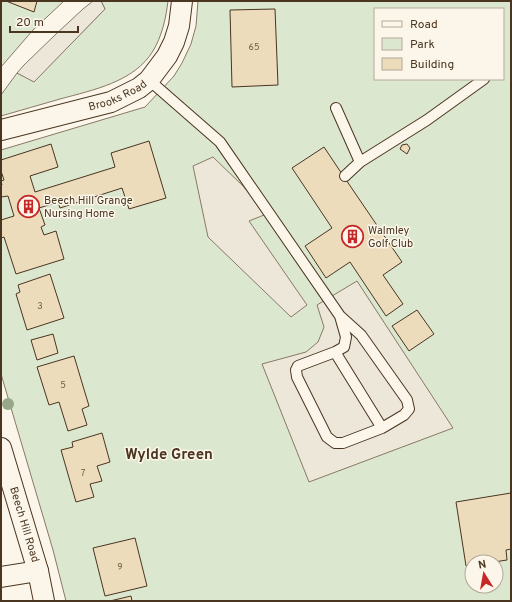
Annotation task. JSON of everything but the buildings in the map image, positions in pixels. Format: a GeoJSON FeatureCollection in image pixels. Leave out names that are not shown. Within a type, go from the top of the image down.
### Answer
{"type":"FeatureCollection","features":[{"type":"Feature","properties":{"kind":"street","name":"Brooks Road"},"geometry":{"type":"LineString","coordinates":[[1,130],[111,102],[139,88],[148,80],[167,56],[174,42],[179,26],[182,1]]}},
{"type":"Feature","properties":{"kind":"street","name":"Beech Hill Road"},"geometry":{"type":"LineString","coordinates":[[1,448],[38,571],[44,601]]}},
{"type":"Feature","properties":{"kind":"street"},"geometry":{"type":"LineString","coordinates":[[1,577],[38,571]]}},
{"type":"Feature","properties":{"kind":"lane"},"geometry":{"type":"LineString","coordinates":[[148,80],[220,142],[340,316],[361,335],[407,400],[409,409],[404,415],[382,428],[343,443],[335,442],[328,437],[298,377],[296,370],[298,366],[344,347],[346,337],[340,316]]}},
{"type":"Feature","properties":{"kind":"lane"},"geometry":{"type":"LineString","coordinates":[[345,176],[360,162],[427,120],[483,80]]}},
{"type":"Feature","properties":{"kind":"lane"},"geometry":{"type":"LineString","coordinates":[[336,108],[360,162]]}},
{"type":"Feature","properties":{"kind":"lane"},"geometry":{"type":"LineString","coordinates":[[335,352],[382,428]]}},
{"type":"Feature","properties":{"kind":"green space"},"geometry":{"type":"Polygon","coordinates":[[[1,1],[64,1],[33,30],[1,67],[1,1]]]}},
{"type":"Feature","properties":{"kind":"green space"},"geometry":{"type":"Polygon","coordinates":[[[101,1],[168,1],[165,20],[159,39],[145,62],[124,77],[99,88],[1,116],[1,95],[17,73],[34,81],[105,9],[101,1]]]}},
{"type":"Feature","properties":{"kind":"green space"},"geometry":{"type":"Polygon","coordinates":[[[198,1],[511,1],[511,601],[66,601],[53,550],[1,374],[1,150],[145,107],[174,76],[191,44],[196,26],[198,1]]]}},
{"type":"Feature","properties":{"kind":"shaded area"},"geometry":{"type":"Polygon","coordinates":[[[93,1],[101,1],[105,9],[34,82],[17,73],[55,35],[93,1]]]}},
{"type":"Feature","properties":{"kind":"shaded area"},"geometry":{"type":"Polygon","coordinates":[[[213,157],[243,186],[264,215],[249,221],[307,305],[291,317],[208,237],[193,166],[213,157]]]}},
{"type":"Feature","properties":{"kind":"shaded area"},"geometry":{"type":"Polygon","coordinates":[[[357,281],[453,428],[309,482],[262,364],[306,352],[318,342],[324,327],[317,305],[357,281]]]}},
{"type":"Feature","properties":{"kind":"place","name":"Beech Hill Grange Nursing Home"},"geometry":{"type":"Point","coordinates":[28,207]}},
{"type":"Feature","properties":{"kind":"place","name":"Walmley Golf Club"},"geometry":{"type":"Point","coordinates":[352,237]}},
{"type":"Feature","properties":{"kind":"district","name":"Wylde Green"},"geometry":{"type":"Point","coordinates":[169,455]}}]}
